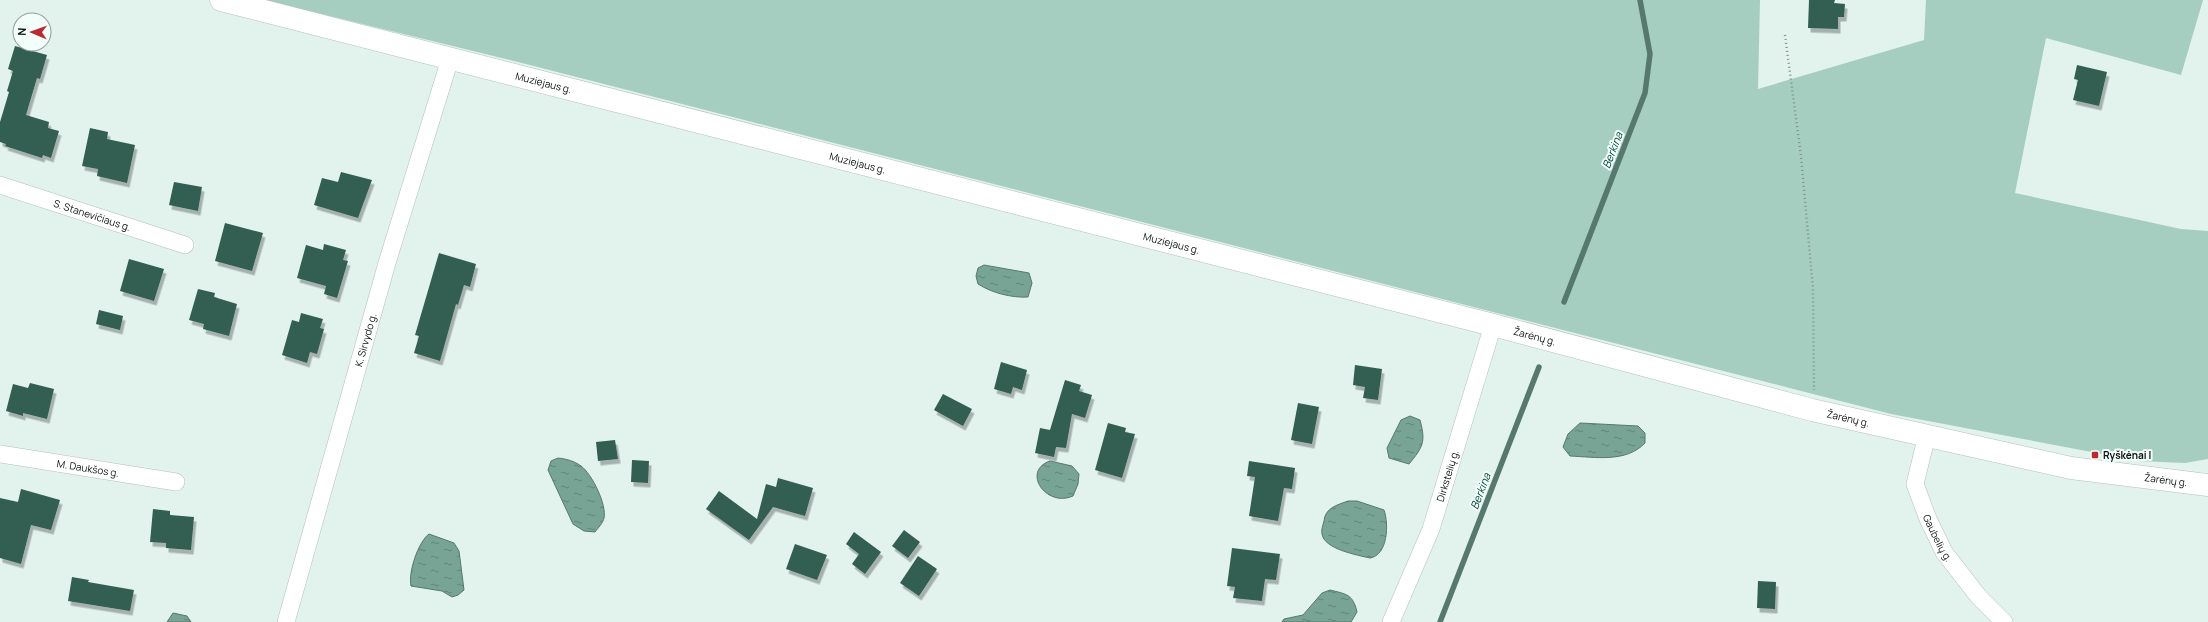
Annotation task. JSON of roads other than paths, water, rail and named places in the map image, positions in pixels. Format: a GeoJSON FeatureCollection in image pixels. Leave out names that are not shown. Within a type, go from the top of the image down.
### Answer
{"type":"FeatureCollection","features":[{"type":"Feature","properties":{"kind":"main road","name":"Muziejaus g."},"geometry":{"type":"LineString","coordinates":[[221,0],[1493,325]]}},
{"type":"Feature","properties":{"kind":"main road","name":"Žarėnų g."},"geometry":{"type":"LineString","coordinates":[[1493,325],[1812,410],[2071,468],[2208,485]]}},
{"type":"Feature","properties":{"kind":"street","name":"K. Sirvydo g."},"geometry":{"type":"LineString","coordinates":[[286,622],[387,263],[450,59]]}},
{"type":"Feature","properties":{"kind":"street","name":"S. Stanevičiaus g."},"geometry":{"type":"LineString","coordinates":[[0,185],[185,244]]}},
{"type":"Feature","properties":{"kind":"street","name":"Dirkstelių g."},"geometry":{"type":"LineString","coordinates":[[1391,622],[1431,529],[1493,325]]}},
{"type":"Feature","properties":{"kind":"street","name":"Gaubelių g."},"geometry":{"type":"LineString","coordinates":[[1927,435],[1915,484],[1928,519],[1944,552],[1978,596],[2004,622]]}},
{"type":"Feature","properties":{"kind":"street","name":"M. Daukšos g."},"geometry":{"type":"LineString","coordinates":[[0,454],[176,482]]}},
{"type":"Feature","properties":{"kind":"water"},"geometry":{"type":"Polygon","coordinates":[[[984,265],[1029,273],[1032,283],[1028,297],[1015,297],[1002,294],[989,290],[978,284],[976,276],[978,268],[984,265]]]}},
{"type":"Feature","properties":{"kind":"water"},"geometry":{"type":"Polygon","coordinates":[[[1410,416],[1420,420],[1423,439],[1420,448],[1409,464],[1389,458],[1387,448],[1401,420],[1410,416]]]}},
{"type":"Feature","properties":{"kind":"water"},"geometry":{"type":"Polygon","coordinates":[[[1580,423],[1638,426],[1645,433],[1645,443],[1629,454],[1620,456],[1600,458],[1570,456],[1563,447],[1568,434],[1580,423]]]}},
{"type":"Feature","properties":{"kind":"water"},"geometry":{"type":"Polygon","coordinates":[[[558,458],[570,460],[581,466],[590,476],[598,490],[603,506],[604,518],[602,524],[595,532],[584,531],[573,524],[548,470],[551,461],[558,458]]]}},
{"type":"Feature","properties":{"kind":"water"},"geometry":{"type":"Polygon","coordinates":[[[1050,461],[1072,466],[1079,474],[1078,484],[1073,496],[1063,498],[1054,497],[1046,493],[1040,487],[1037,480],[1038,472],[1042,466],[1050,461]]]}},
{"type":"Feature","properties":{"kind":"water"},"geometry":{"type":"Polygon","coordinates":[[[1348,501],[1357,501],[1384,510],[1386,516],[1386,538],[1384,545],[1376,556],[1370,558],[1350,553],[1329,544],[1324,539],[1322,531],[1327,513],[1332,508],[1348,501]]]}},
{"type":"Feature","properties":{"kind":"water"},"geometry":{"type":"Polygon","coordinates":[[[429,534],[454,543],[459,551],[464,590],[458,595],[452,597],[442,591],[411,586],[410,580],[412,566],[421,544],[429,534]]]}},
{"type":"Feature","properties":{"kind":"water"},"geometry":{"type":"Polygon","coordinates":[[[1330,590],[1345,594],[1351,598],[1357,612],[1351,622],[1282,622],[1284,619],[1303,615],[1322,593],[1330,590]]]}},
{"type":"Feature","properties":{"kind":"water"},"geometry":{"type":"Polygon","coordinates":[[[173,613],[187,616],[191,622],[167,622],[173,613]]]}},
{"type":"Feature","properties":{"kind":"waterway","name":"Berkina"},"geometry":{"type":"LineString","coordinates":[[1564,302],[1645,93],[1650,54],[1640,0]]}},
{"type":"Feature","properties":{"kind":"waterway","name":"Berkina"},"geometry":{"type":"LineString","coordinates":[[1440,622],[1539,367]]}},
{"type":"Feature","properties":{"kind":"place","name":"Ryškėnai I"},"geometry":{"type":"Point","coordinates":[2095,455]}}]}
